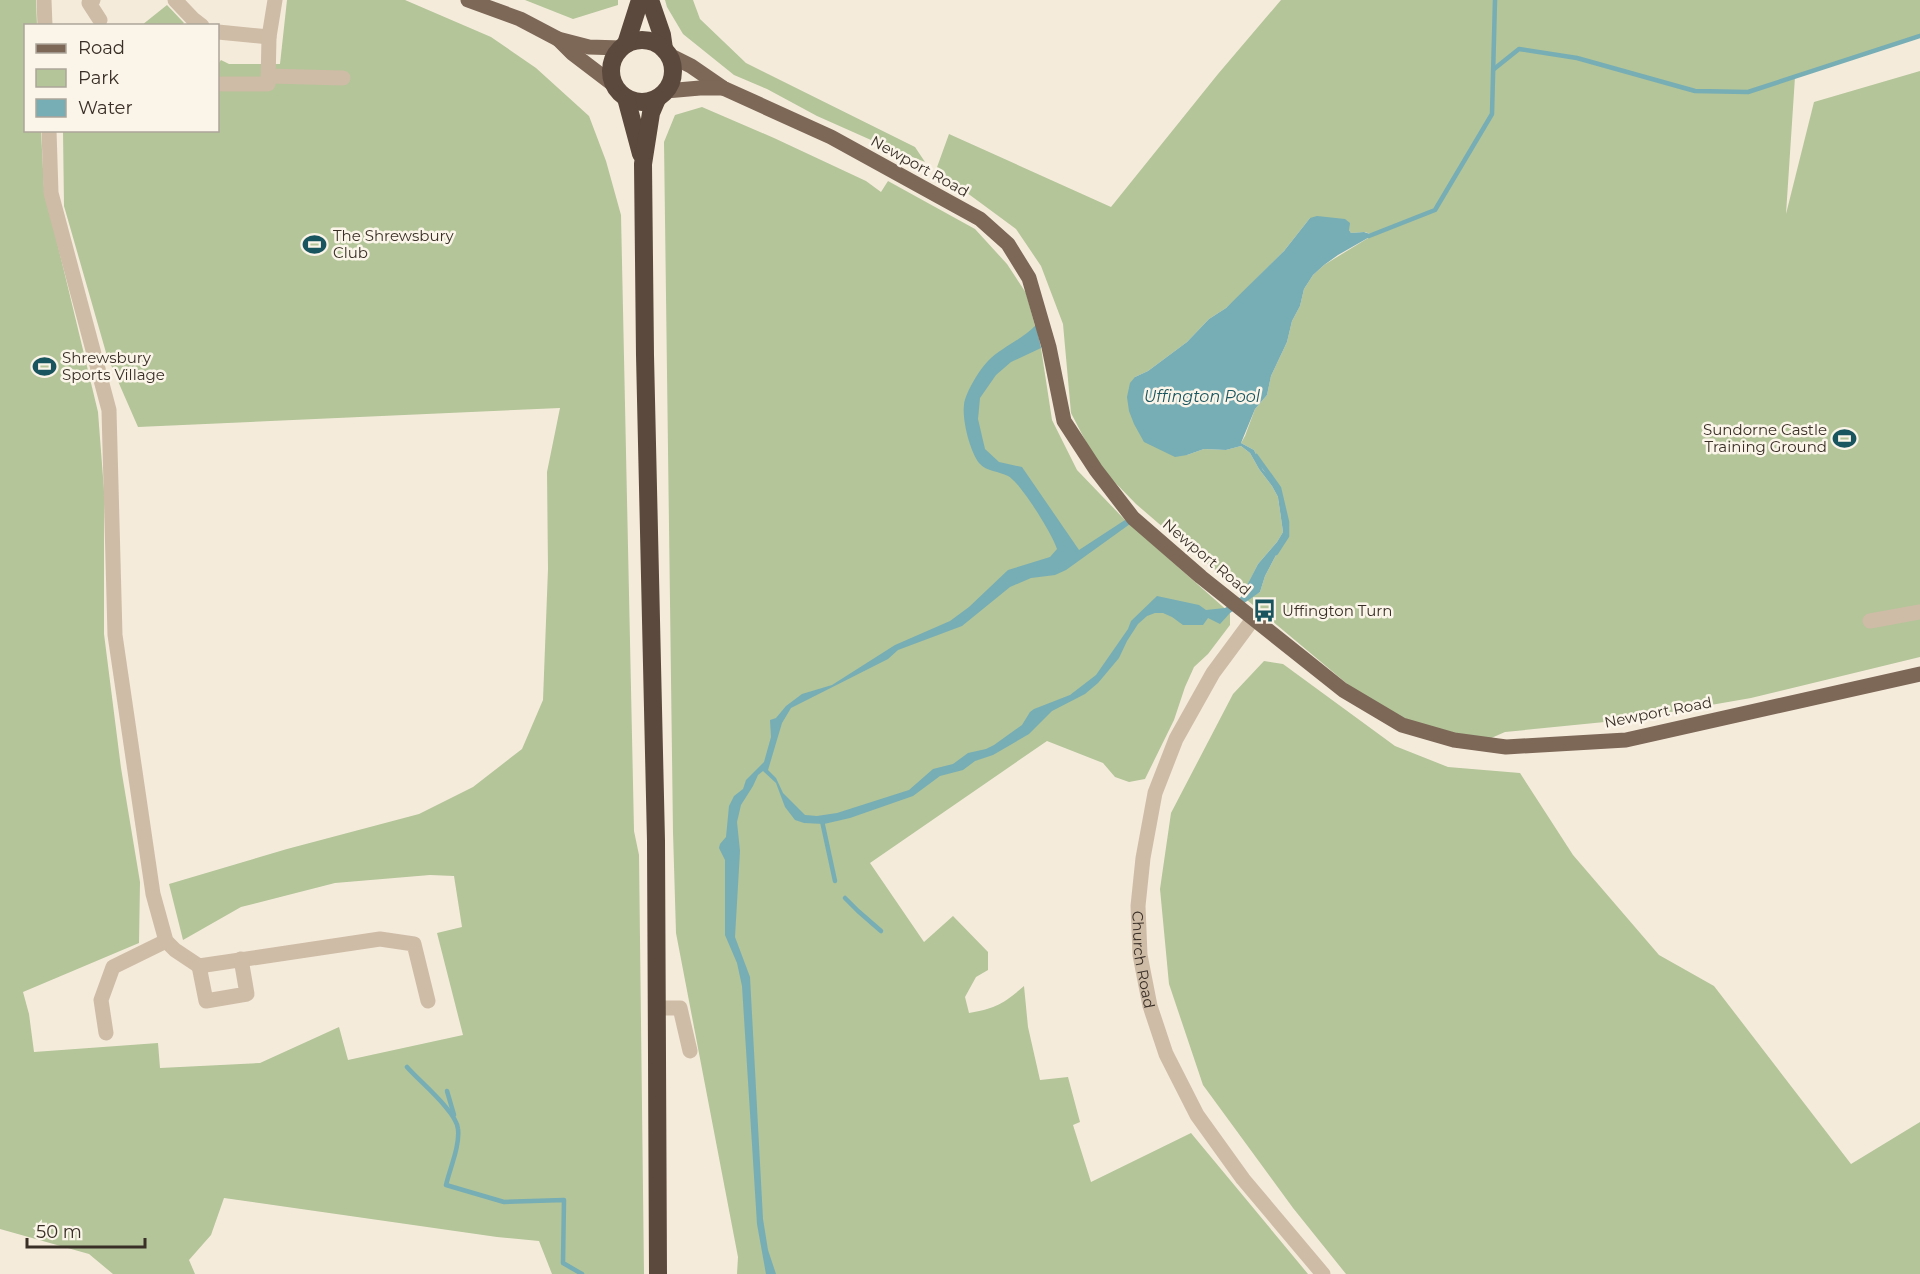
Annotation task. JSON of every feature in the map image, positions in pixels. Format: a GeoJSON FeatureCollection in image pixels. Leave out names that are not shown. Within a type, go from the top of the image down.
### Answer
{"type":"FeatureCollection","features":[{"type":"Feature","properties":{"kind":"highway"},"geometry":{"type":"LineString","coordinates":[[640,0],[624,46],[616,54],[611,69],[643,164]]}},
{"type":"Feature","properties":{"kind":"highway"},"geometry":{"type":"LineString","coordinates":[[650,0],[674,70],[673,77],[651,113],[643,164],[645,367],[656,841],[658,1267]]}},
{"type":"Feature","properties":{"kind":"highway"},"geometry":{"type":"LineString","coordinates":[[624,46],[642,40],[658,44],[667,52]]}},
{"type":"Feature","properties":{"kind":"highway"},"geometry":{"type":"LineString","coordinates":[[620,92],[642,102],[662,95]]}},
{"type":"Feature","properties":{"kind":"main road"},"geometry":{"type":"LineString","coordinates":[[468,0],[520,19],[558,39],[590,46],[624,46]]}},
{"type":"Feature","properties":{"kind":"main road"},"geometry":{"type":"LineString","coordinates":[[558,39],[620,92]]}},
{"type":"Feature","properties":{"kind":"main road","name":"Newport Road"},"geometry":{"type":"LineString","coordinates":[[667,52],[723,88],[831,137],[980,219],[1008,244],[1029,278],[1049,346],[1064,421],[1096,470],[1133,518],[1201,577],[1343,690],[1402,725],[1455,740],[1506,747],[1626,740],[1920,674]]}},
{"type":"Feature","properties":{"kind":"main road","name":"Newport Road"},"geometry":{"type":"LineString","coordinates":[[662,95],[700,88],[723,88]]}},
{"type":"Feature","properties":{"kind":"street"},"geometry":{"type":"LineString","coordinates":[[44,0],[45,24]]}},
{"type":"Feature","properties":{"kind":"street"},"geometry":{"type":"LineString","coordinates":[[93,0],[89,3],[100,20]]}},
{"type":"Feature","properties":{"kind":"street"},"geometry":{"type":"LineString","coordinates":[[174,0],[199,24]]}},
{"type":"Feature","properties":{"kind":"street"},"geometry":{"type":"LineString","coordinates":[[219,84],[268,84],[269,37],[275,0]]}},
{"type":"Feature","properties":{"kind":"street"},"geometry":{"type":"LineString","coordinates":[[219,32],[269,37]]}},
{"type":"Feature","properties":{"kind":"street"},"geometry":{"type":"LineString","coordinates":[[269,76],[343,78]]}},
{"type":"Feature","properties":{"kind":"street"},"geometry":{"type":"LineString","coordinates":[[49,132],[51,194],[109,410],[115,635],[153,894],[166,941],[199,966],[380,939],[414,944],[428,1000]]}},
{"type":"Feature","properties":{"kind":"street"},"geometry":{"type":"LineString","coordinates":[[1870,621],[1920,612]]}},
{"type":"Feature","properties":{"kind":"street","name":"Church Road"},"geometry":{"type":"LineString","coordinates":[[1250,616],[1208,682],[1176,739],[1155,793],[1137,906],[1140,955],[1150,1006],[1166,1054],[1197,1114],[1243,1179],[1323,1274]]}},
{"type":"Feature","properties":{"kind":"street"},"geometry":{"type":"LineString","coordinates":[[106,1033],[100,1000],[113,967],[166,941]]}},
{"type":"Feature","properties":{"kind":"street"},"geometry":{"type":"LineString","coordinates":[[199,966],[206,1001],[247,994],[241,959]]}},
{"type":"Feature","properties":{"kind":"street"},"geometry":{"type":"LineString","coordinates":[[657,1008],[680,1008],[690,1051]]}},
{"type":"Feature","properties":{"kind":"green space"},"geometry":{"type":"Polygon","coordinates":[[[0,0],[36,0],[37,24],[24,24],[24,132],[41,132],[44,188],[98,412],[104,490],[104,634],[121,768],[140,882],[139,943],[23,992],[29,1014],[34,1052],[158,1043],[160,1068],[260,1063],[339,1027],[348,1060],[463,1035],[437,933],[462,927],[454,876],[430,875],[335,883],[241,907],[183,940],[169,884],[287,849],[419,814],[473,787],[522,749],[543,700],[548,569],[547,472],[560,408],[138,427],[107,356],[64,206],[63,132],[219,132],[219,63],[221,60],[229,64],[280,64],[287,0],[405,0],[491,37],[536,68],[589,116],[606,161],[621,215],[634,831],[639,855],[644,1274],[552,1274],[539,1241],[224,1198],[211,1235],[189,1260],[195,1274],[113,1274],[89,1254],[0,1229],[0,0]]]}},
{"type":"Feature","properties":{"kind":"green space"},"geometry":{"type":"Polygon","coordinates":[[[525,0],[618,0],[618,5],[573,19],[525,0]]]}},
{"type":"Feature","properties":{"kind":"green space"},"geometry":{"type":"Polygon","coordinates":[[[665,0],[693,0],[700,19],[746,63],[915,147],[925,162],[817,116],[767,89],[734,75],[683,34],[665,0]]]}},
{"type":"Feature","properties":{"kind":"green space"},"geometry":{"type":"Polygon","coordinates":[[[1281,0],[1920,0],[1920,36],[1795,77],[1786,214],[1814,102],[1920,71],[1920,657],[1751,698],[1625,720],[1505,732],[1489,739],[1441,733],[1376,708],[1247,600],[1260,592],[1265,576],[1285,538],[1276,483],[1263,470],[1254,450],[1241,443],[1255,409],[1267,395],[1271,376],[1287,342],[1304,289],[1313,275],[1324,265],[1373,235],[1365,232],[1351,233],[1349,230],[1310,218],[1284,251],[1226,308],[1209,319],[1187,342],[1148,371],[1135,377],[1187,455],[1204,449],[1226,450],[1241,446],[1250,453],[1278,497],[1283,532],[1258,564],[1244,592],[1136,504],[1098,465],[1071,413],[1063,324],[1041,266],[1016,229],[936,170],[949,134],[1111,207],[1281,0]]]}},
{"type":"Feature","properties":{"kind":"green space"},"geometry":{"type":"Polygon","coordinates":[[[167,5],[184,23],[182,24],[143,24],[167,5]]]}},
{"type":"Feature","properties":{"kind":"green space"},"geometry":{"type":"Polygon","coordinates":[[[702,107],[866,181],[881,192],[888,181],[975,229],[1007,264],[1026,293],[1041,348],[1052,420],[1077,470],[1125,520],[1230,613],[1230,625],[1208,654],[1194,667],[1174,720],[1145,779],[1129,782],[1115,777],[1103,763],[1047,741],[870,863],[924,942],[953,916],[988,952],[988,970],[976,977],[965,997],[969,1013],[999,1004],[1024,986],[1028,1027],[1040,1080],[1068,1077],[1080,1122],[1073,1125],[1091,1182],[1191,1133],[1308,1274],[737,1274],[738,1257],[676,933],[664,142],[675,115],[702,107]]]}},
{"type":"Feature","properties":{"kind":"green space"},"geometry":{"type":"Polygon","coordinates":[[[1264,661],[1283,664],[1395,746],[1448,767],[1520,773],[1573,855],[1659,955],[1714,986],[1851,1164],[1920,1122],[1920,1274],[1346,1274],[1293,1208],[1203,1085],[1169,984],[1160,889],[1171,813],[1233,694],[1264,661]]]}},
{"type":"Feature","properties":{"kind":"water","name":"Uffington Pool"},"geometry":{"type":"Polygon","coordinates":[[[1317,216],[1345,219],[1350,223],[1351,233],[1364,232],[1373,235],[1324,265],[1313,275],[1304,289],[1287,342],[1271,376],[1267,395],[1255,409],[1241,443],[1254,450],[1263,470],[1276,483],[1287,523],[1285,538],[1265,576],[1260,592],[1230,613],[1220,624],[1208,618],[1203,625],[1183,625],[1163,613],[1147,616],[1138,624],[1119,658],[1098,683],[1085,694],[1052,711],[1029,734],[993,755],[975,761],[963,770],[940,776],[913,796],[850,818],[824,824],[804,823],[795,820],[785,807],[776,783],[763,771],[758,775],[741,805],[737,822],[740,851],[735,937],[750,977],[763,1219],[768,1250],[776,1274],[766,1274],[757,1224],[742,986],[737,963],[725,935],[725,860],[719,848],[726,837],[729,806],[734,796],[743,789],[746,780],[764,762],[771,737],[770,720],[776,718],[786,706],[802,694],[832,685],[895,645],[950,621],[969,607],[1008,570],[1050,557],[1057,549],[1036,510],[1013,480],[979,463],[970,443],[964,419],[967,394],[985,365],[1036,325],[1041,348],[1011,362],[996,375],[980,398],[978,419],[985,449],[999,462],[1022,467],[1079,550],[1125,520],[1130,524],[1066,570],[1055,575],[1031,578],[1010,587],[962,626],[898,650],[888,659],[791,708],[782,723],[768,770],[776,778],[783,793],[805,815],[817,816],[837,813],[909,790],[933,769],[953,764],[968,753],[994,745],[1022,725],[1034,709],[1070,695],[1096,675],[1128,629],[1131,621],[1157,596],[1199,605],[1206,610],[1225,608],[1241,597],[1258,564],[1283,532],[1278,497],[1272,486],[1250,453],[1241,446],[1226,450],[1204,449],[1175,457],[1144,442],[1129,411],[1127,397],[1130,383],[1135,377],[1148,371],[1187,342],[1209,319],[1226,308],[1284,251],[1310,218],[1317,216]]]}},
{"type":"Feature","properties":{"kind":"waterway"},"geometry":{"type":"LineString","coordinates":[[1369,236],[1435,210],[1492,114],[1495,0]]}},
{"type":"Feature","properties":{"kind":"waterway"},"geometry":{"type":"LineString","coordinates":[[1494,69],[1519,49],[1577,58],[1695,91],[1748,92],[1920,36]]}},
{"type":"Feature","properties":{"kind":"waterway"},"geometry":{"type":"LineString","coordinates":[[1256,456],[1279,488],[1287,522],[1287,536],[1276,553]]}},
{"type":"Feature","properties":{"kind":"waterway"},"geometry":{"type":"LineString","coordinates":[[822,821],[835,881]]}},
{"type":"Feature","properties":{"kind":"waterway"},"geometry":{"type":"LineString","coordinates":[[845,898],[881,931]]}},
{"type":"Feature","properties":{"kind":"waterway"},"geometry":{"type":"LineString","coordinates":[[407,1067],[445,1106],[456,1122],[458,1143],[446,1185],[504,1202],[564,1200],[563,1263],[582,1274]]}},
{"type":"Feature","properties":{"kind":"waterway"},"geometry":{"type":"LineString","coordinates":[[447,1091],[454,1115]]}},
{"type":"Feature","properties":{"kind":"place","name":"The Shrewsbury Club"},"geometry":{"type":"Point","coordinates":[315,244]}},
{"type":"Feature","properties":{"kind":"place","name":"Shrewsbury Sports Village"},"geometry":{"type":"Point","coordinates":[44,366]}},
{"type":"Feature","properties":{"kind":"place","name":"Sundorne Castle Training Ground"},"geometry":{"type":"Point","coordinates":[1845,438]}},
{"type":"Feature","properties":{"kind":"place","name":"Uffington Turn"},"geometry":{"type":"Point","coordinates":[1264,610]}}]}
